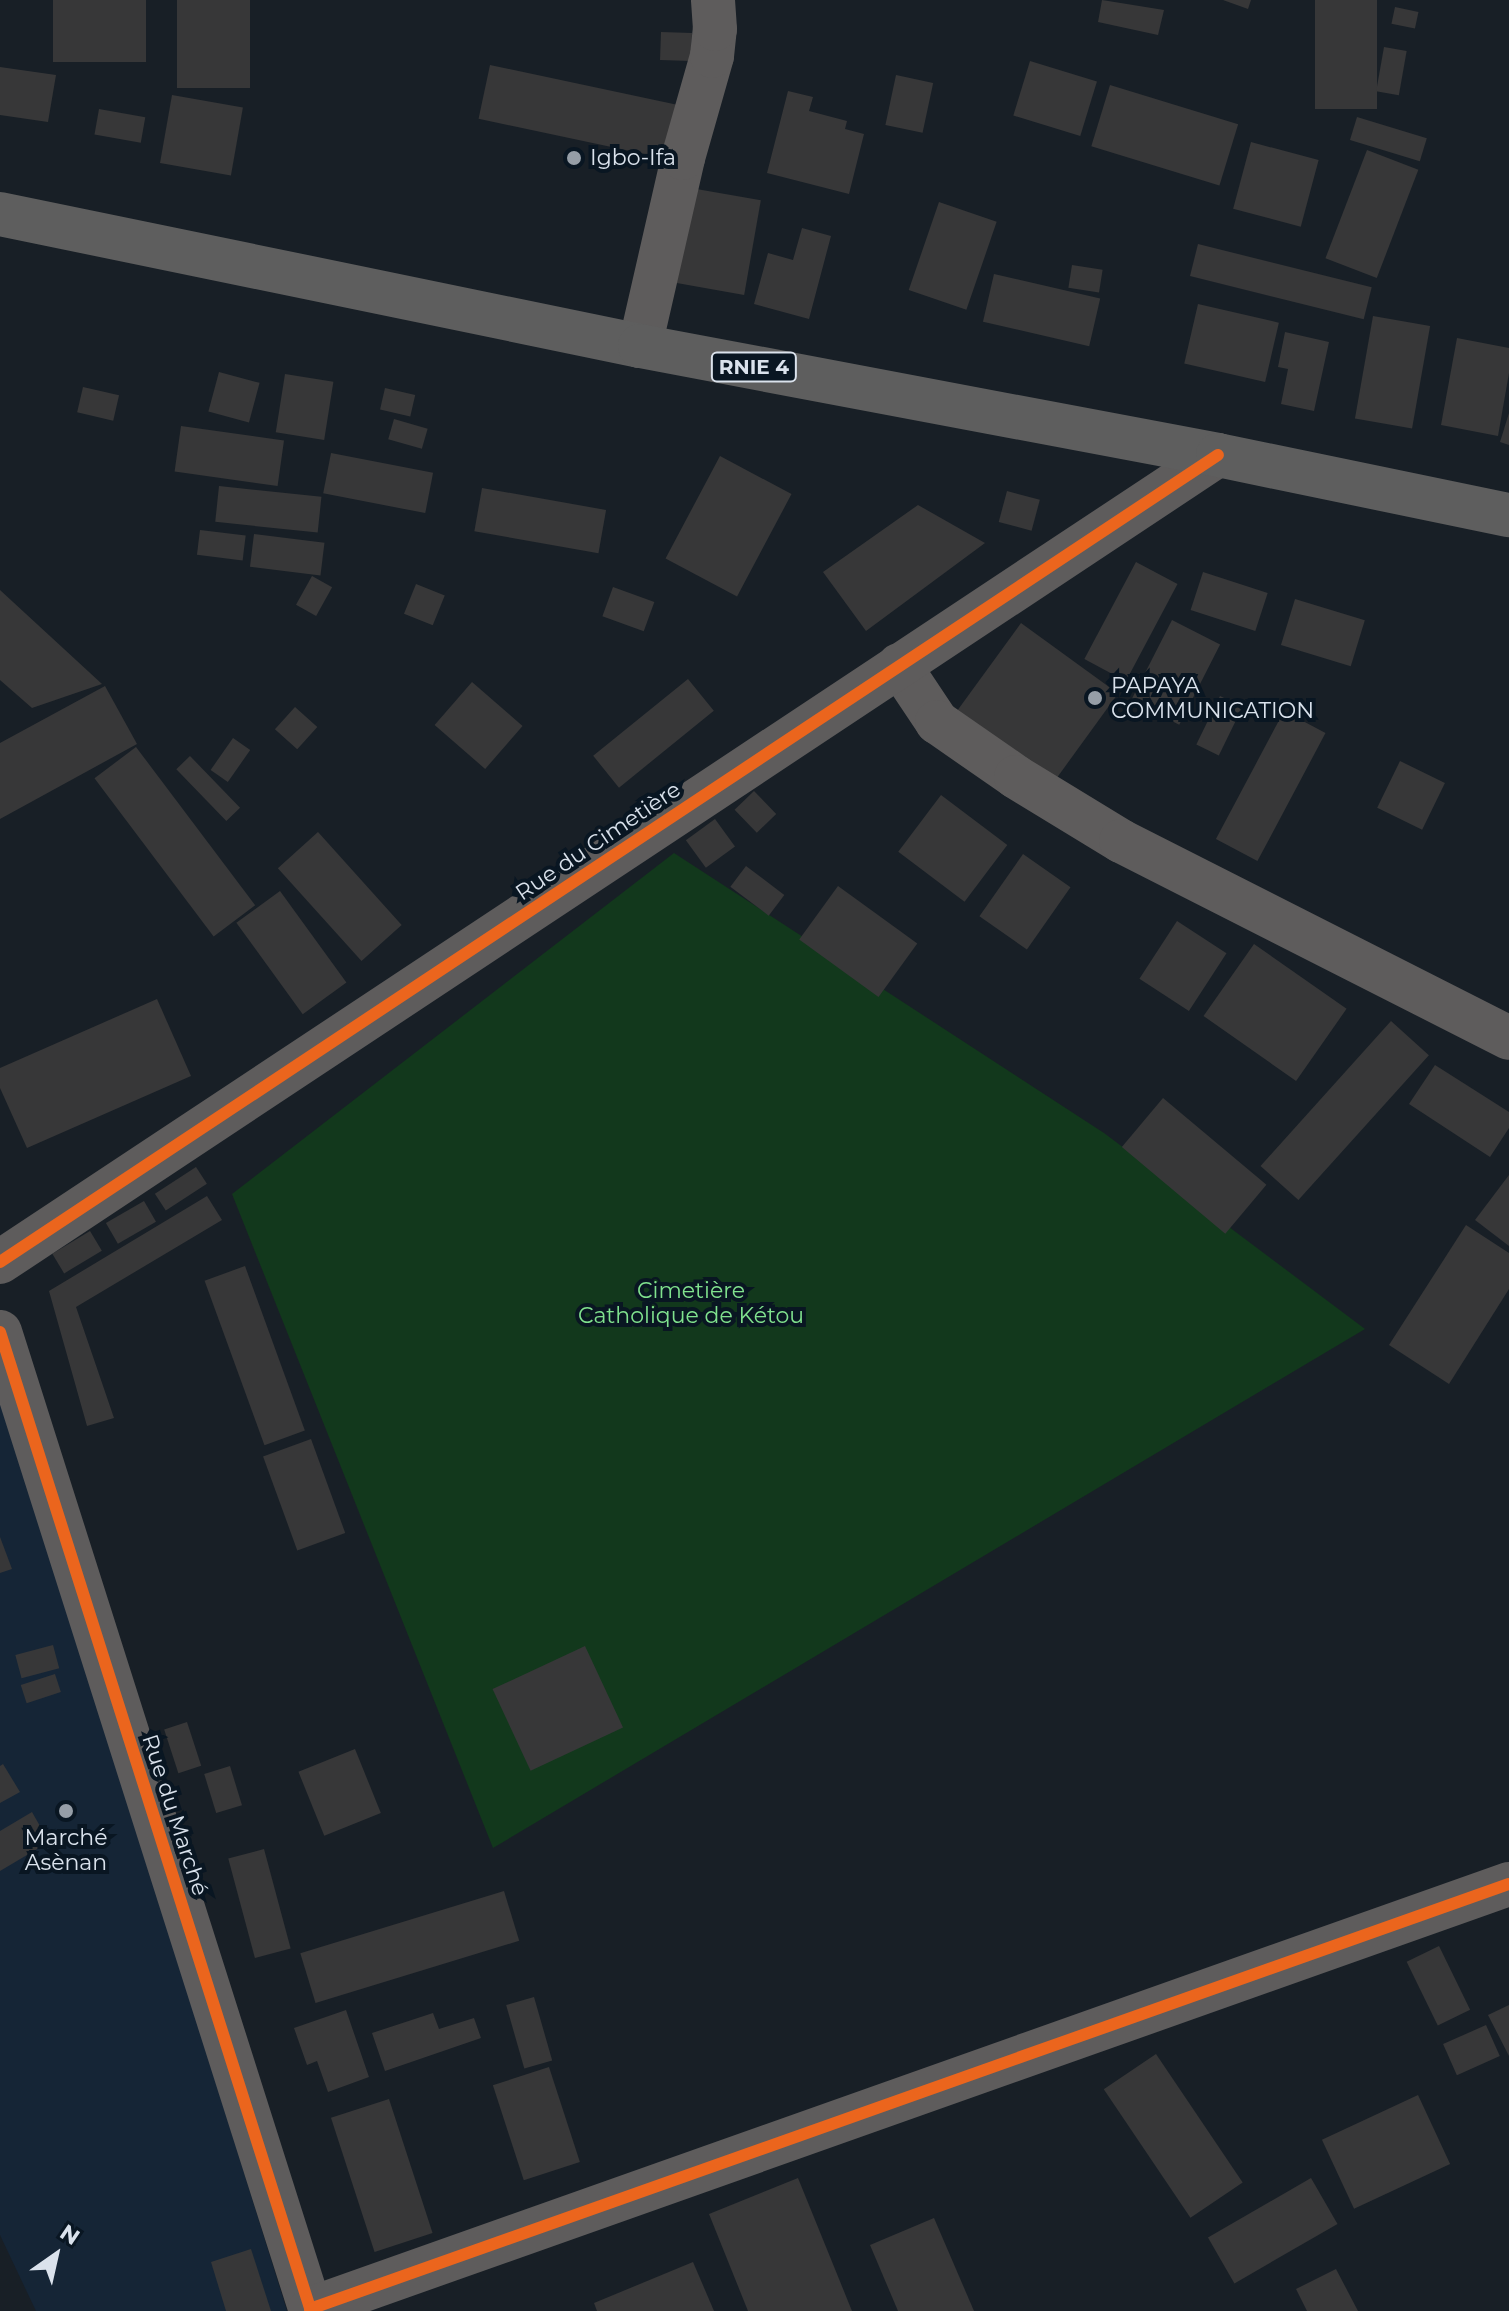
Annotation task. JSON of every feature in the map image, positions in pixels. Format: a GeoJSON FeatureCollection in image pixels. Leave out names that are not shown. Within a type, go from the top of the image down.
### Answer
{"type":"FeatureCollection","features":[{"type":"Feature","properties":{"kind":"main road","name":"RNIE 4"},"geometry":{"type":"LineString","coordinates":[[0,214],[640,346],[1218,455],[1509,515]]}},
{"type":"Feature","properties":{"kind":"street"},"geometry":{"type":"LineString","coordinates":[[640,346],[683,158],[712,56],[715,29],[713,0]]}},
{"type":"Feature","properties":{"kind":"street","name":"Rue du Cimetière"},"geometry":{"type":"LineString","coordinates":[[0,1262],[1218,455]]}},
{"type":"Feature","properties":{"kind":"street"},"geometry":{"type":"LineString","coordinates":[[899,665],[937,722],[1016,777],[1108,833],[1509,1038]]}},
{"type":"Feature","properties":{"kind":"street","name":"Rue du Marché"},"geometry":{"type":"LineString","coordinates":[[0,1332],[311,2310]]}},
{"type":"Feature","properties":{"kind":"street"},"geometry":{"type":"LineString","coordinates":[[311,2310],[1509,1884]]}},
{"type":"Feature","properties":{"kind":"shaded area","name":"Marché Asènan"},"geometry":{"type":"Polygon","coordinates":[[[0,1387],[287,2311],[36,2311],[0,2235],[0,1387]]]}},
{"type":"Feature","properties":{"kind":"green space","name":"Cimetière Catholique de Kétou"},"geometry":{"type":"Polygon","coordinates":[[[674,853],[1104,1133],[1365,1329],[493,1848],[232,1194],[674,853]]]}},
{"type":"Feature","properties":{"kind":"building"},"geometry":{"type":"Polygon","coordinates":[[[53,0],[146,0],[146,62],[53,62],[53,0]]]}},
{"type":"Feature","properties":{"kind":"building"},"geometry":{"type":"Polygon","coordinates":[[[177,0],[250,0],[250,88],[177,88],[177,0]]]}},
{"type":"Feature","properties":{"kind":"building"},"geometry":{"type":"Polygon","coordinates":[[[1102,0],[1164,10],[1158,35],[1098,22],[1102,0]]]}},
{"type":"Feature","properties":{"kind":"building"},"geometry":{"type":"Polygon","coordinates":[[[1223,0],[1251,0],[1248,9],[1223,0]]]}},
{"type":"Feature","properties":{"kind":"building"},"geometry":{"type":"Polygon","coordinates":[[[1315,0],[1377,0],[1377,109],[1315,109],[1315,0]]]}},
{"type":"Feature","properties":{"kind":"building"},"geometry":{"type":"Polygon","coordinates":[[[1395,7],[1418,12],[1415,29],[1391,24],[1395,7]]]}},
{"type":"Feature","properties":{"kind":"building"},"geometry":{"type":"Polygon","coordinates":[[[661,32],[692,33],[691,61],[660,60],[661,32]]]}},
{"type":"Feature","properties":{"kind":"building"},"geometry":{"type":"Polygon","coordinates":[[[1384,47],[1407,51],[1399,95],[1376,91],[1384,47]]]}},
{"type":"Feature","properties":{"kind":"building"},"geometry":{"type":"Polygon","coordinates":[[[1030,61],[1097,81],[1080,136],[1013,116],[1030,61]]]}},
{"type":"Feature","properties":{"kind":"building"},"geometry":{"type":"Polygon","coordinates":[[[490,65],[682,106],[670,160],[479,119],[490,65]]]}},
{"type":"Feature","properties":{"kind":"building"},"geometry":{"type":"Polygon","coordinates":[[[0,67],[56,75],[48,122],[0,115],[0,67]]]}},
{"type":"Feature","properties":{"kind":"building"},"geometry":{"type":"Polygon","coordinates":[[[896,75],[933,83],[923,133],[885,125],[896,75]]]}},
{"type":"Feature","properties":{"kind":"building"},"geometry":{"type":"Polygon","coordinates":[[[1110,85],[1238,124],[1219,185],[1091,146],[1110,85]]]}},
{"type":"Feature","properties":{"kind":"building"},"geometry":{"type":"Polygon","coordinates":[[[788,91],[813,97],[809,111],[847,121],[845,129],[864,134],[849,194],[767,173],[788,91]]]}},
{"type":"Feature","properties":{"kind":"building"},"geometry":{"type":"Polygon","coordinates":[[[172,95],[243,108],[231,175],[160,163],[172,95]]]}},
{"type":"Feature","properties":{"kind":"building"},"geometry":{"type":"Polygon","coordinates":[[[99,109],[145,117],[141,143],[94,135],[99,109]]]}},
{"type":"Feature","properties":{"kind":"building"},"geometry":{"type":"Polygon","coordinates":[[[1357,117],[1427,138],[1420,161],[1350,140],[1357,117]]]}},
{"type":"Feature","properties":{"kind":"building"},"geometry":{"type":"Polygon","coordinates":[[[1251,142],[1319,160],[1301,227],[1233,209],[1251,142]]]}},
{"type":"Feature","properties":{"kind":"building"},"geometry":{"type":"Polygon","coordinates":[[[1367,150],[1418,170],[1377,278],[1325,258],[1367,150]]]}},
{"type":"Feature","properties":{"kind":"building"},"geometry":{"type":"Polygon","coordinates":[[[685,187],[761,200],[744,295],[668,282],[685,187]]]}},
{"type":"Feature","properties":{"kind":"building"},"geometry":{"type":"Polygon","coordinates":[[[939,202],[997,222],[966,310],[909,290],[939,202]]]}},
{"type":"Feature","properties":{"kind":"building"},"geometry":{"type":"Polygon","coordinates":[[[802,228],[831,236],[809,319],[754,304],[768,253],[793,260],[802,228]]]}},
{"type":"Feature","properties":{"kind":"building"},"geometry":{"type":"Polygon","coordinates":[[[1198,244],[1372,287],[1364,319],[1190,276],[1198,244]]]}},
{"type":"Feature","properties":{"kind":"building"},"geometry":{"type":"Polygon","coordinates":[[[1072,265],[1103,270],[1099,293],[1068,288],[1072,265]]]}},
{"type":"Feature","properties":{"kind":"building"},"geometry":{"type":"Polygon","coordinates":[[[994,274],[1100,299],[1089,346],[983,322],[994,274]]]}},
{"type":"Feature","properties":{"kind":"building"},"geometry":{"type":"Polygon","coordinates":[[[1198,304],[1279,323],[1265,382],[1184,363],[1198,304]]]}},
{"type":"Feature","properties":{"kind":"building"},"geometry":{"type":"Polygon","coordinates":[[[1373,316],[1430,326],[1412,428],[1355,418],[1373,316]]]}},
{"type":"Feature","properties":{"kind":"building"},"geometry":{"type":"Polygon","coordinates":[[[1285,332],[1329,342],[1314,411],[1281,404],[1288,369],[1278,367],[1285,332]]]}},
{"type":"Feature","properties":{"kind":"building"},"geometry":{"type":"Polygon","coordinates":[[[1457,338],[1509,348],[1509,373],[1498,436],[1441,425],[1457,338]]]}},
{"type":"Feature","properties":{"kind":"building"},"geometry":{"type":"Polygon","coordinates":[[[219,372],[260,383],[249,422],[208,412],[219,372]]]}},
{"type":"Feature","properties":{"kind":"building"},"geometry":{"type":"Polygon","coordinates":[[[285,374],[333,382],[324,440],[276,432],[285,374]]]}},
{"type":"Feature","properties":{"kind":"building"},"geometry":{"type":"Polygon","coordinates":[[[83,387],[119,395],[113,421],[77,412],[83,387]]]}},
{"type":"Feature","properties":{"kind":"building"},"geometry":{"type":"Polygon","coordinates":[[[385,388],[415,395],[410,416],[380,409],[385,388]]]}},
{"type":"Feature","properties":{"kind":"building"},"geometry":{"type":"Polygon","coordinates":[[[1509,413],[1509,445],[1500,442],[1509,413]]]}},
{"type":"Feature","properties":{"kind":"building"},"geometry":{"type":"Polygon","coordinates":[[[394,419],[428,429],[422,449],[388,439],[394,419]]]}},
{"type":"Feature","properties":{"kind":"building"},"geometry":{"type":"Polygon","coordinates":[[[181,426],[284,440],[278,486],[175,472],[181,426]]]}},
{"type":"Feature","properties":{"kind":"building"},"geometry":{"type":"Polygon","coordinates":[[[331,453],[433,473],[425,513],[323,493],[331,453]]]}},
{"type":"Feature","properties":{"kind":"building"},"geometry":{"type":"Polygon","coordinates":[[[720,456],[792,494],[737,596],[666,558],[720,456]]]}},
{"type":"Feature","properties":{"kind":"building"},"geometry":{"type":"Polygon","coordinates":[[[219,486],[321,497],[318,533],[215,522],[219,486]]]}},
{"type":"Feature","properties":{"kind":"building"},"geometry":{"type":"Polygon","coordinates":[[[482,488],[606,510],[598,553],[474,531],[482,488]]]}},
{"type":"Feature","properties":{"kind":"building"},"geometry":{"type":"Polygon","coordinates":[[[1007,491],[1040,500],[1032,531],[999,522],[1007,491]]]}},
{"type":"Feature","properties":{"kind":"building"},"geometry":{"type":"Polygon","coordinates":[[[918,505],[985,543],[866,631],[823,572],[918,505]]]}},
{"type":"Feature","properties":{"kind":"building"},"geometry":{"type":"Polygon","coordinates":[[[200,530],[246,536],[243,560],[197,555],[200,530]]]}},
{"type":"Feature","properties":{"kind":"building"},"geometry":{"type":"Polygon","coordinates":[[[254,534],[324,543],[320,575],[250,567],[254,534]]]}},
{"type":"Feature","properties":{"kind":"building"},"geometry":{"type":"Polygon","coordinates":[[[1136,562],[1177,584],[1126,681],[1084,659],[1136,562]]]}},
{"type":"Feature","properties":{"kind":"building"},"geometry":{"type":"Polygon","coordinates":[[[1203,572],[1268,593],[1255,631],[1191,610],[1203,572]]]}},
{"type":"Feature","properties":{"kind":"building"},"geometry":{"type":"Polygon","coordinates":[[[312,576],[332,587],[316,616],[296,605],[312,576]]]}},
{"type":"Feature","properties":{"kind":"building"},"geometry":{"type":"Polygon","coordinates":[[[416,584],[445,596],[433,625],[404,614],[416,584]]]}},
{"type":"Feature","properties":{"kind":"building"},"geometry":{"type":"Polygon","coordinates":[[[613,587],[654,602],[644,631],[602,616],[613,587]]]}},
{"type":"Feature","properties":{"kind":"building"},"geometry":{"type":"Polygon","coordinates":[[[0,590],[102,684],[32,708],[0,680],[0,590]]]}},
{"type":"Feature","properties":{"kind":"building"},"geometry":{"type":"Polygon","coordinates":[[[1295,599],[1365,620],[1351,666],[1281,645],[1295,599]]]}},
{"type":"Feature","properties":{"kind":"building"},"geometry":{"type":"Polygon","coordinates":[[[1172,620],[1220,645],[1179,725],[1131,700],[1172,620]]]}},
{"type":"Feature","properties":{"kind":"building"},"geometry":{"type":"Polygon","coordinates":[[[1021,623],[1118,694],[1052,784],[955,714],[1021,623]]]}},
{"type":"Feature","properties":{"kind":"building"},"geometry":{"type":"Polygon","coordinates":[[[688,679],[714,711],[619,788],[593,756],[688,679]]]}},
{"type":"Feature","properties":{"kind":"building"},"geometry":{"type":"Polygon","coordinates":[[[472,682],[523,726],[485,769],[435,725],[472,682]]]}},
{"type":"Feature","properties":{"kind":"building"},"geometry":{"type":"Polygon","coordinates":[[[105,686],[137,744],[0,819],[0,743],[105,686]]]}},
{"type":"Feature","properties":{"kind":"building"},"geometry":{"type":"Polygon","coordinates":[[[1220,696],[1242,707],[1219,755],[1196,745],[1220,696]]]}},
{"type":"Feature","properties":{"kind":"building"},"geometry":{"type":"Polygon","coordinates":[[[295,707],[317,727],[297,749],[275,729],[295,707]]]}},
{"type":"Feature","properties":{"kind":"building"},"geometry":{"type":"Polygon","coordinates":[[[1284,711],[1325,733],[1257,861],[1216,839],[1284,711]]]}},
{"type":"Feature","properties":{"kind":"building"},"geometry":{"type":"Polygon","coordinates":[[[233,738],[250,750],[228,782],[211,770],[233,738]]]}},
{"type":"Feature","properties":{"kind":"building"},"geometry":{"type":"Polygon","coordinates":[[[136,747],[255,905],[214,936],[94,778],[136,747]]]}},
{"type":"Feature","properties":{"kind":"building"},"geometry":{"type":"Polygon","coordinates":[[[190,756],[240,808],[226,821],[176,769],[190,756]]]}},
{"type":"Feature","properties":{"kind":"building"},"geometry":{"type":"Polygon","coordinates":[[[1400,761],[1445,783],[1422,830],[1377,808],[1400,761]]]}},
{"type":"Feature","properties":{"kind":"building"},"geometry":{"type":"Polygon","coordinates":[[[754,791],[776,814],[757,833],[735,810],[754,791]]]}},
{"type":"Feature","properties":{"kind":"building"},"geometry":{"type":"Polygon","coordinates":[[[941,795],[1007,845],[965,902],[898,852],[941,795]]]}},
{"type":"Feature","properties":{"kind":"building"},"geometry":{"type":"Polygon","coordinates":[[[715,819],[735,847],[706,868],[686,840],[715,819]]]}},
{"type":"Feature","properties":{"kind":"building"},"geometry":{"type":"Polygon","coordinates":[[[318,832],[402,925],[362,961],[278,868],[318,832]]]}},
{"type":"Feature","properties":{"kind":"building"},"geometry":{"type":"Polygon","coordinates":[[[1023,854],[1071,887],[1027,950],[979,916],[1023,854]]]}},
{"type":"Feature","properties":{"kind":"building"},"geometry":{"type":"Polygon","coordinates":[[[746,866],[784,895],[769,916],[730,887],[746,866]]]}},
{"type":"Feature","properties":{"kind":"building"},"geometry":{"type":"Polygon","coordinates":[[[838,886],[917,944],[878,997],[799,939],[838,886]]]}},
{"type":"Feature","properties":{"kind":"building"},"geometry":{"type":"Polygon","coordinates":[[[280,891],[346,982],[303,1014],[236,923],[280,891]]]}},
{"type":"Feature","properties":{"kind":"building"},"geometry":{"type":"Polygon","coordinates":[[[1177,921],[1226,953],[1189,1011],[1139,979],[1177,921]]]}},
{"type":"Feature","properties":{"kind":"building"},"geometry":{"type":"Polygon","coordinates":[[[1254,944],[1347,1009],[1296,1081],[1204,1016],[1254,944]]]}},
{"type":"Feature","properties":{"kind":"building"},"geometry":{"type":"Polygon","coordinates":[[[157,999],[191,1076],[27,1148],[0,1088],[0,1068],[157,999]]]}},
{"type":"Feature","properties":{"kind":"building"},"geometry":{"type":"Polygon","coordinates":[[[1391,1021],[1429,1055],[1298,1200],[1261,1166],[1391,1021]]]}},
{"type":"Feature","properties":{"kind":"building"},"geometry":{"type":"Polygon","coordinates":[[[1435,1065],[1509,1112],[1509,1128],[1490,1157],[1409,1104],[1435,1065]]]}},
{"type":"Feature","properties":{"kind":"building"},"geometry":{"type":"Polygon","coordinates":[[[1163,1098],[1266,1185],[1225,1234],[1122,1147],[1163,1098]]]}},
{"type":"Feature","properties":{"kind":"building"},"geometry":{"type":"Polygon","coordinates":[[[196,1167],[207,1184],[166,1210],[155,1194],[196,1167]]]}},
{"type":"Feature","properties":{"kind":"building"},"geometry":{"type":"Polygon","coordinates":[[[1509,1175],[1509,1246],[1475,1220],[1509,1175]]]}},
{"type":"Feature","properties":{"kind":"building"},"geometry":{"type":"Polygon","coordinates":[[[207,1196],[222,1220],[76,1307],[114,1418],[87,1426],[49,1291],[207,1196]]]}},
{"type":"Feature","properties":{"kind":"building"},"geometry":{"type":"Polygon","coordinates":[[[144,1201],[156,1222],[118,1244],[106,1223],[144,1201]]]}},
{"type":"Feature","properties":{"kind":"building"},"geometry":{"type":"Polygon","coordinates":[[[1466,1225],[1509,1253],[1509,1289],[1449,1384],[1389,1345],[1466,1225]]]}},
{"type":"Feature","properties":{"kind":"building"},"geometry":{"type":"Polygon","coordinates":[[[90,1231],[102,1251],[64,1273],[52,1254],[90,1231]]]}},
{"type":"Feature","properties":{"kind":"building"},"geometry":{"type":"Polygon","coordinates":[[[245,1266],[305,1430],[264,1445],[205,1281],[245,1266]]]}},
{"type":"Feature","properties":{"kind":"building"},"geometry":{"type":"Polygon","coordinates":[[[311,1439],[345,1533],[297,1550],[263,1456],[311,1439]]]}},
{"type":"Feature","properties":{"kind":"building"},"geometry":{"type":"Polygon","coordinates":[[[0,1537],[12,1569],[0,1573],[0,1537]]]}},
{"type":"Feature","properties":{"kind":"building"},"geometry":{"type":"Polygon","coordinates":[[[53,1645],[59,1668],[22,1678],[15,1655],[53,1645]]]}},
{"type":"Feature","properties":{"kind":"building"},"geometry":{"type":"Polygon","coordinates":[[[585,1646],[623,1728],[531,1771],[493,1689],[585,1646]]]}},
{"type":"Feature","properties":{"kind":"building"},"geometry":{"type":"Polygon","coordinates":[[[55,1674],[61,1692],[27,1703],[21,1685],[55,1674]]]}},
{"type":"Feature","properties":{"kind":"building"},"geometry":{"type":"Polygon","coordinates":[[[187,1722],[201,1766],[178,1773],[164,1729],[187,1722]]]}},
{"type":"Feature","properties":{"kind":"building"},"geometry":{"type":"Polygon","coordinates":[[[355,1749],[381,1813],[324,1836],[298,1772],[355,1749]]]}},
{"type":"Feature","properties":{"kind":"building"},"geometry":{"type":"Polygon","coordinates":[[[3,1764],[20,1792],[0,1803],[0,1766],[3,1764]]]}},
{"type":"Feature","properties":{"kind":"building"},"geometry":{"type":"Polygon","coordinates":[[[230,1766],[242,1805],[216,1813],[204,1774],[230,1766]]]}},
{"type":"Feature","properties":{"kind":"building"},"geometry":{"type":"Polygon","coordinates":[[[32,1812],[49,1842],[0,1871],[0,1831],[32,1812]]]}},
{"type":"Feature","properties":{"kind":"building"},"geometry":{"type":"Polygon","coordinates":[[[264,1849],[291,1948],[255,1958],[228,1859],[264,1849]]]}},
{"type":"Feature","properties":{"kind":"building"},"geometry":{"type":"Polygon","coordinates":[[[504,1891],[519,1941],[316,2003],[300,1953],[504,1891]]]}},
{"type":"Feature","properties":{"kind":"building"},"geometry":{"type":"Polygon","coordinates":[[[1439,1946],[1470,2010],[1438,2026],[1407,1962],[1439,1946]]]}},
{"type":"Feature","properties":{"kind":"building"},"geometry":{"type":"Polygon","coordinates":[[[534,1997],[552,2060],[524,2068],[506,2005],[534,1997]]]}},
{"type":"Feature","properties":{"kind":"building"},"geometry":{"type":"Polygon","coordinates":[[[1509,2005],[1509,2056],[1488,2015],[1509,2005]]]}},
{"type":"Feature","properties":{"kind":"building"},"geometry":{"type":"Polygon","coordinates":[[[346,2010],[369,2077],[328,2092],[317,2061],[307,2065],[294,2028],[346,2010]]]}},
{"type":"Feature","properties":{"kind":"building"},"geometry":{"type":"Polygon","coordinates":[[[433,2013],[439,2029],[474,2018],[481,2038],[385,2071],[372,2033],[433,2013]]]}},
{"type":"Feature","properties":{"kind":"building"},"geometry":{"type":"Polygon","coordinates":[[[1486,2025],[1500,2056],[1457,2075],[1443,2044],[1486,2025]]]}},
{"type":"Feature","properties":{"kind":"building"},"geometry":{"type":"Polygon","coordinates":[[[1156,2054],[1243,2183],[1190,2218],[1104,2089],[1156,2054]]]}},
{"type":"Feature","properties":{"kind":"building"},"geometry":{"type":"Polygon","coordinates":[[[549,2067],[580,2162],[524,2180],[493,2085],[549,2067]]]}},
{"type":"Feature","properties":{"kind":"building"},"geometry":{"type":"Polygon","coordinates":[[[1418,2095],[1450,2164],[1354,2209],[1322,2140],[1418,2095]]]}},
{"type":"Feature","properties":{"kind":"building"},"geometry":{"type":"Polygon","coordinates":[[[389,2099],[433,2233],[375,2252],[331,2118],[389,2099]]]}},
{"type":"Feature","properties":{"kind":"building"},"geometry":{"type":"Polygon","coordinates":[[[798,2178],[852,2311],[748,2311],[709,2214],[798,2178]]]}},
{"type":"Feature","properties":{"kind":"building"},"geometry":{"type":"Polygon","coordinates":[[[1311,2178],[1338,2224],[1234,2283],[1208,2238],[1311,2178]]]}},
{"type":"Feature","properties":{"kind":"building"},"geometry":{"type":"Polygon","coordinates":[[[934,2218],[974,2311],[898,2311],[870,2245],[934,2218]]]}},
{"type":"Feature","properties":{"kind":"building"},"geometry":{"type":"Polygon","coordinates":[[[251,2249],[271,2311],[226,2311],[211,2262],[251,2249]]]}},
{"type":"Feature","properties":{"kind":"building"},"geometry":{"type":"Polygon","coordinates":[[[693,2262],[714,2311],[597,2311],[594,2303],[693,2262]]]}},
{"type":"Feature","properties":{"kind":"building"},"geometry":{"type":"Polygon","coordinates":[[[1336,2269],[1358,2311],[1307,2311],[1296,2289],[1336,2269]]]}},
{"type":"Feature","properties":{"kind":"cycle path"},"geometry":{"type":"LineString","coordinates":[[0,1262],[1218,455]]}},
{"type":"Feature","properties":{"kind":"cycle path"},"geometry":{"type":"LineString","coordinates":[[0,1332],[311,2311]]}},
{"type":"Feature","properties":{"kind":"cycle path"},"geometry":{"type":"LineString","coordinates":[[310,2309],[1509,1884]]}},
{"type":"Feature","properties":{"kind":"place","name":"Igbo-Ifa"},"geometry":{"type":"Point","coordinates":[574,158]}},
{"type":"Feature","properties":{"kind":"place","name":"PAPAYA COMMUNICATION"},"geometry":{"type":"Point","coordinates":[1095,698]}},
{"type":"Feature","properties":{"kind":"place","name":"Marché Asènan"},"geometry":{"type":"Point","coordinates":[66,1811]}}]}
